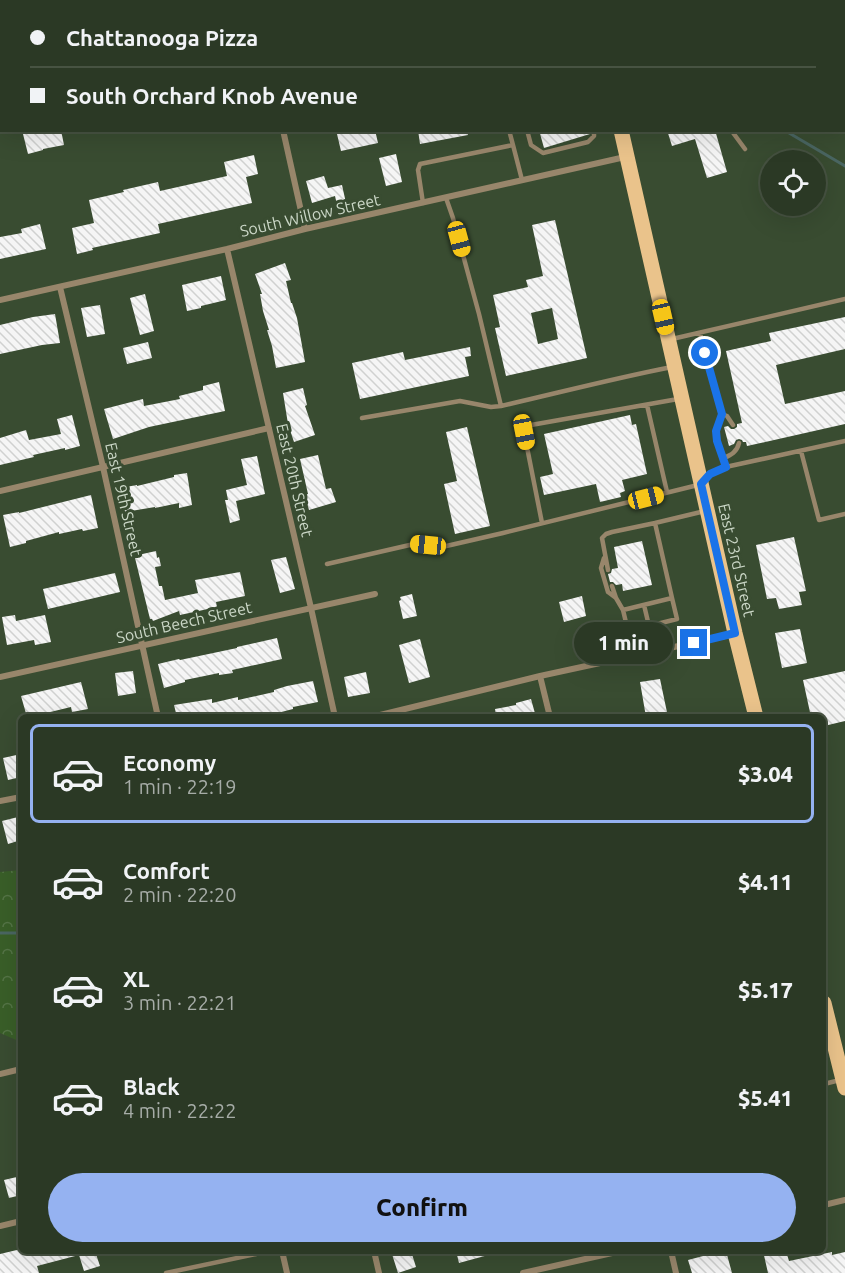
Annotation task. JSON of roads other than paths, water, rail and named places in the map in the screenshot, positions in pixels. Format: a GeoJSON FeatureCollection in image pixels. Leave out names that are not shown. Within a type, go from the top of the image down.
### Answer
{"type":"FeatureCollection","features":[{"type":"Feature","properties":{"kind":"main road","name":"East 23rd Street"},"geometry":{"type":"LineString","coordinates":[[621,132],[755,714]]}},
{"type":"Feature","properties":{"kind":"main road"},"geometry":{"type":"LineString","coordinates":[[827,1035],[844,1084]]}},
{"type":"Feature","properties":{"kind":"street"},"geometry":{"type":"LineString","coordinates":[[283,132],[305,229]]}},
{"type":"Feature","properties":{"kind":"street","name":"South Willow Street"},"geometry":{"type":"LineString","coordinates":[[0,300],[627,156]]}},
{"type":"Feature","properties":{"kind":"street","name":"East 20th Street"},"geometry":{"type":"LineString","coordinates":[[227,249],[334,714]]}},
{"type":"Feature","properties":{"kind":"street","name":"East 19th Street"},"geometry":{"type":"LineString","coordinates":[[60,287],[104,467],[157,714]]}},
{"type":"Feature","properties":{"kind":"street"},"geometry":{"type":"LineString","coordinates":[[0,491],[269,428]]}},
{"type":"Feature","properties":{"kind":"street","name":"South Beech Street"},"geometry":{"type":"LineString","coordinates":[[0,678],[375,594]]}},
{"type":"Feature","properties":{"kind":"street"},"geometry":{"type":"LineString","coordinates":[[384,714],[540,676],[735,633]]}},
{"type":"Feature","properties":{"kind":"street"},"geometry":{"type":"LineString","coordinates":[[540,676],[549,714]]}},
{"type":"Feature","properties":{"kind":"street"},"geometry":{"type":"LineString","coordinates":[[0,801],[18,798]]}},
{"type":"Feature","properties":{"kind":"street"},"geometry":{"type":"LineString","coordinates":[[0,1074],[18,1070]]}},
{"type":"Feature","properties":{"kind":"street"},"geometry":{"type":"LineString","coordinates":[[826,1205],[845,1200]]}},
{"type":"Feature","properties":{"kind":"street"},"geometry":{"type":"LineString","coordinates":[[0,1226],[18,1222]]}},
{"type":"Feature","properties":{"kind":"street"},"geometry":{"type":"LineString","coordinates":[[283,1254],[287,1273]]}},
{"type":"Feature","properties":{"kind":"street"},"geometry":{"type":"LineString","coordinates":[[375,1254],[379,1273]]}},
{"type":"Feature","properties":{"kind":"street"},"geometry":{"type":"LineString","coordinates":[[523,1273],[608,1254]]}},
{"type":"Feature","properties":{"kind":"street"},"geometry":{"type":"LineString","coordinates":[[672,1254],[676,1273]]}},
{"type":"Feature","properties":{"kind":"lane"},"geometry":{"type":"LineString","coordinates":[[510,132],[522,180]]}},
{"type":"Feature","properties":{"kind":"lane"},"geometry":{"type":"LineString","coordinates":[[528,132],[531,145],[543,153],[588,142],[594,136],[594,132]]}},
{"type":"Feature","properties":{"kind":"lane"},"geometry":{"type":"LineString","coordinates":[[732,132],[745,149]]}},
{"type":"Feature","properties":{"kind":"lane"},"geometry":{"type":"LineString","coordinates":[[423,203],[418,170],[420,165],[513,146]]}},
{"type":"Feature","properties":{"kind":"lane"},"geometry":{"type":"LineString","coordinates":[[446,198],[477,307],[501,406]]}},
{"type":"Feature","properties":{"kind":"lane"},"geometry":{"type":"LineString","coordinates":[[669,340],[845,298]]}},
{"type":"Feature","properties":{"kind":"lane"},"geometry":{"type":"LineString","coordinates":[[700,333],[722,414],[716,431],[726,467]]}},
{"type":"Feature","properties":{"kind":"lane"},"geometry":{"type":"LineString","coordinates":[[362,418],[460,401],[491,407],[501,406],[624,376],[675,367]]}},
{"type":"Feature","properties":{"kind":"lane"},"geometry":{"type":"LineString","coordinates":[[542,523],[524,432],[531,425],[682,398]]}},
{"type":"Feature","properties":{"kind":"lane"},"geometry":{"type":"LineString","coordinates":[[647,405],[667,492]]}},
{"type":"Feature","properties":{"kind":"lane"},"geometry":{"type":"LineString","coordinates":[[722,414],[727,416],[734,425]]}},
{"type":"Feature","properties":{"kind":"lane"},"geometry":{"type":"LineString","coordinates":[[327,564],[414,544],[442,547],[701,484],[710,474],[726,467],[845,441]]}},
{"type":"Feature","properties":{"kind":"lane"},"geometry":{"type":"LineString","coordinates":[[724,458],[733,454],[738,449],[739,443]]}},
{"type":"Feature","properties":{"kind":"lane"},"geometry":{"type":"LineString","coordinates":[[801,451],[819,520],[845,514]]}},
{"type":"Feature","properties":{"kind":"lane"},"geometry":{"type":"LineString","coordinates":[[608,570],[602,538],[606,534],[707,510]]}},
{"type":"Feature","properties":{"kind":"lane"},"geometry":{"type":"LineString","coordinates":[[644,605],[649,626],[677,619],[655,523]]}},
{"type":"Feature","properties":{"kind":"lane"},"geometry":{"type":"LineString","coordinates":[[605,555],[601,568],[608,592],[616,598]]}},
{"type":"Feature","properties":{"kind":"lane"},"geometry":{"type":"LineString","coordinates":[[612,586],[624,610],[633,656]]}},
{"type":"Feature","properties":{"kind":"lane"},"geometry":{"type":"LineString","coordinates":[[624,610],[672,598]]}},
{"type":"Feature","properties":{"kind":"lane"},"geometry":{"type":"LineString","coordinates":[[826,1084],[844,1084]]}},
{"type":"Feature","properties":{"kind":"lane"},"geometry":{"type":"LineString","coordinates":[[166,1273],[256,1254]]}},
{"type":"Feature","properties":{"kind":"waterway"},"geometry":{"type":"LineString","coordinates":[[787,132],[845,166]]}},
{"type":"Feature","properties":{"kind":"waterway"},"geometry":{"type":"LineString","coordinates":[[0,933],[18,933]]}}]}
